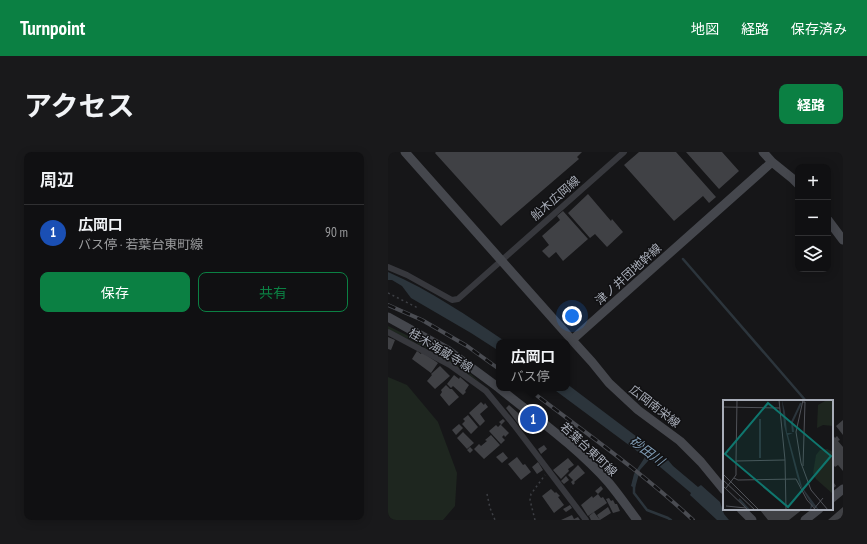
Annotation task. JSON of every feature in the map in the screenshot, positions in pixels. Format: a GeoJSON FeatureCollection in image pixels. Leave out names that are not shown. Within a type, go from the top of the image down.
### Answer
{"type":"FeatureCollection","features":[{"type":"Feature","properties":{"kind":"street"},"geometry":{"type":"LineString","coordinates":[[405,152],[572,340]]}},
{"type":"Feature","properties":{"kind":"street","name":"船木広岡線"},"geometry":{"type":"LineString","coordinates":[[388,267],[407,274],[452,300],[462,296],[624,152]]}},
{"type":"Feature","properties":{"kind":"street"},"geometry":{"type":"LineString","coordinates":[[763,152],[772,162],[795,181]]}},
{"type":"Feature","properties":{"kind":"street","name":"津ノ井団地幹線"},"geometry":{"type":"LineString","coordinates":[[572,340],[772,162]]}},
{"type":"Feature","properties":{"kind":"street"},"geometry":{"type":"LineString","coordinates":[[831,224],[843,240]]}},
{"type":"Feature","properties":{"kind":"street","name":"若葉台東町線"},"geometry":{"type":"LineString","coordinates":[[388,318],[449,351],[496,385]]}},
{"type":"Feature","properties":{"kind":"street","name":"桂木海蔵寺線"},"geometry":{"type":"LineString","coordinates":[[388,332],[450,365],[486,391],[514,425],[586,520]]}},
{"type":"Feature","properties":{"kind":"street","name":"広岡南栄線"},"geometry":{"type":"LineString","coordinates":[[572,340],[592,362],[608,383],[638,410],[680,441],[701,462],[723,489]]}},
{"type":"Feature","properties":{"kind":"street"},"geometry":{"type":"LineString","coordinates":[[486,391],[491,381]]}},
{"type":"Feature","properties":{"kind":"street","name":"若葉台東町線"},"geometry":{"type":"LineString","coordinates":[[503,391],[546,426],[596,470],[609,483],[637,520]]}},
{"type":"Feature","properties":{"kind":"street"},"geometry":{"type":"LineString","coordinates":[[833,497],[843,489]]}},
{"type":"Feature","properties":{"kind":"street"},"geometry":{"type":"LineString","coordinates":[[742,510],[752,520]]}},
{"type":"Feature","properties":{"kind":"street"},"geometry":{"type":"LineString","coordinates":[[805,520],[818,510]]}},
{"type":"Feature","properties":{"kind":"path"},"geometry":{"type":"LineString","coordinates":[[388,293],[418,308]]}},
{"type":"Feature","properties":{"kind":"path"},"geometry":{"type":"LineString","coordinates":[[535,520],[530,500],[531,494],[549,471]]}},
{"type":"Feature","properties":{"kind":"path"},"geometry":{"type":"LineString","coordinates":[[487,494],[490,508],[496,520]]}},
{"type":"Feature","properties":{"kind":"shaded area"},"geometry":{"type":"Polygon","coordinates":[[[388,326],[433,348],[467,371],[481,383],[440,355],[388,329],[388,326]]]}},
{"type":"Feature","properties":{"kind":"shaded area"},"geometry":{"type":"Polygon","coordinates":[[[388,377],[407,385],[438,422],[457,473],[455,506],[443,520],[388,520],[388,377]]]}},
{"type":"Feature","properties":{"kind":"water"},"geometry":{"type":"Polygon","coordinates":[[[388,272],[434,295],[501,339],[496,339],[496,349],[411,298],[402,286],[392,280],[388,280],[388,272]]]}},
{"type":"Feature","properties":{"kind":"water","name":"砂田川"},"geometry":{"type":"Polygon","coordinates":[[[570,386],[657,452],[658,455],[666,461],[668,460],[698,487],[701,485],[720,502],[724,514],[729,520],[717,520],[690,495],[691,493],[653,461],[648,461],[640,470],[635,488],[631,486],[634,474],[645,457],[556,391],[570,391],[570,386]]]}},
{"type":"Feature","properties":{"kind":"building"},"geometry":{"type":"Polygon","coordinates":[[[582,152],[577,157],[579,159],[501,226],[435,153],[582,152]]]}},
{"type":"Feature","properties":{"kind":"building"},"geometry":{"type":"Polygon","coordinates":[[[639,152],[676,152],[716,197],[709,203],[703,196],[674,221],[624,165],[639,152]]]}},
{"type":"Feature","properties":{"kind":"building"},"geometry":{"type":"Polygon","coordinates":[[[686,152],[722,152],[739,171],[719,189],[686,152]]]}},
{"type":"Feature","properties":{"kind":"building"},"geometry":{"type":"Polygon","coordinates":[[[588,194],[611,221],[612,219],[623,232],[607,247],[595,234],[590,238],[568,213],[588,194]]]}},
{"type":"Feature","properties":{"kind":"building"},"geometry":{"type":"Polygon","coordinates":[[[563,211],[588,239],[563,261],[556,252],[549,258],[542,251],[549,245],[542,236],[560,220],[557,216],[563,211]]]}},
{"type":"Feature","properties":{"kind":"building"},"geometry":{"type":"Polygon","coordinates":[[[388,337],[395,340],[391,350],[388,349],[388,337]]]}},
{"type":"Feature","properties":{"kind":"building"},"geometry":{"type":"Polygon","coordinates":[[[417,351],[421,354],[422,352],[438,363],[431,373],[412,359],[417,351]]]}},
{"type":"Feature","properties":{"kind":"building"},"geometry":{"type":"Polygon","coordinates":[[[440,366],[450,376],[435,389],[427,381],[432,375],[431,374],[440,366]]]}},
{"type":"Feature","properties":{"kind":"building"},"geometry":{"type":"Polygon","coordinates":[[[454,375],[459,379],[460,377],[469,385],[463,395],[453,386],[451,388],[447,384],[454,375]]]}},
{"type":"Feature","properties":{"kind":"building"},"geometry":{"type":"Polygon","coordinates":[[[446,385],[459,397],[449,406],[440,395],[442,392],[441,390],[446,385]]]}},
{"type":"Feature","properties":{"kind":"building"},"geometry":{"type":"Polygon","coordinates":[[[481,402],[484,405],[485,403],[488,407],[480,414],[485,421],[480,426],[469,413],[481,402]]]}},
{"type":"Feature","properties":{"kind":"building"},"geometry":{"type":"Polygon","coordinates":[[[509,405],[526,420],[519,425],[506,408],[509,405]]]}},
{"type":"Feature","properties":{"kind":"building"},"geometry":{"type":"Polygon","coordinates":[[[468,415],[478,427],[471,434],[462,424],[465,421],[463,419],[468,415]]]}},
{"type":"Feature","properties":{"kind":"building"},"geometry":{"type":"Polygon","coordinates":[[[503,419],[505,421],[501,425],[509,433],[505,437],[504,435],[502,437],[505,440],[501,444],[489,431],[496,425],[498,427],[501,424],[499,422],[503,419]]]}},
{"type":"Feature","properties":{"kind":"building"},"geometry":{"type":"Polygon","coordinates":[[[843,420],[843,435],[836,426],[843,420]]]}},
{"type":"Feature","properties":{"kind":"building"},"geometry":{"type":"Polygon","coordinates":[[[459,424],[463,428],[456,435],[452,430],[459,424]]]}},
{"type":"Feature","properties":{"kind":"building"},"geometry":{"type":"Polygon","coordinates":[[[463,432],[474,443],[467,449],[457,438],[463,432]]]}},
{"type":"Feature","properties":{"kind":"building"},"geometry":{"type":"Polygon","coordinates":[[[491,435],[500,445],[484,459],[474,449],[479,444],[481,446],[491,435]]]}},
{"type":"Feature","properties":{"kind":"building"},"geometry":{"type":"Polygon","coordinates":[[[833,435],[835,438],[837,436],[840,440],[838,441],[843,447],[843,471],[838,465],[835,467],[833,464],[833,435]]]}},
{"type":"Feature","properties":{"kind":"building"},"geometry":{"type":"Polygon","coordinates":[[[544,445],[547,449],[541,454],[538,449],[544,445]]]}},
{"type":"Feature","properties":{"kind":"building"},"geometry":{"type":"Polygon","coordinates":[[[470,447],[473,450],[470,453],[467,450],[470,447]]]}},
{"type":"Feature","properties":{"kind":"building"},"geometry":{"type":"Polygon","coordinates":[[[503,452],[508,458],[502,463],[496,457],[503,452]]]}},
{"type":"Feature","properties":{"kind":"building"},"geometry":{"type":"Polygon","coordinates":[[[517,457],[531,472],[521,480],[508,464],[517,457]]]}},
{"type":"Feature","properties":{"kind":"building"},"geometry":{"type":"Polygon","coordinates":[[[568,458],[574,465],[568,469],[569,471],[561,479],[553,470],[568,458]]]}},
{"type":"Feature","properties":{"kind":"building"},"geometry":{"type":"Polygon","coordinates":[[[538,462],[543,470],[537,474],[532,467],[538,462]]]}},
{"type":"Feature","properties":{"kind":"building"},"geometry":{"type":"Polygon","coordinates":[[[578,465],[585,473],[574,482],[575,483],[573,485],[571,482],[573,480],[568,475],[578,465]]]}},
{"type":"Feature","properties":{"kind":"building"},"geometry":{"type":"Polygon","coordinates":[[[566,476],[569,480],[564,484],[561,481],[566,476]]]}},
{"type":"Feature","properties":{"kind":"building"},"geometry":{"type":"Polygon","coordinates":[[[833,482],[836,486],[833,488],[833,482]]]}},
{"type":"Feature","properties":{"kind":"building"},"geometry":{"type":"Polygon","coordinates":[[[601,486],[603,489],[598,494],[595,491],[601,486]]]}},
{"type":"Feature","properties":{"kind":"building"},"geometry":{"type":"Polygon","coordinates":[[[551,489],[560,496],[558,497],[564,505],[554,513],[542,496],[551,489]]]}},
{"type":"Feature","properties":{"kind":"building"},"geometry":{"type":"Polygon","coordinates":[[[598,494],[601,498],[603,497],[607,503],[588,516],[581,505],[592,496],[593,498],[598,494]]]}},
{"type":"Feature","properties":{"kind":"building"},"geometry":{"type":"Polygon","coordinates":[[[609,498],[617,504],[620,511],[613,513],[606,499],[609,498]]]}},
{"type":"Feature","properties":{"kind":"building"},"geometry":{"type":"Polygon","coordinates":[[[570,505],[572,508],[566,512],[563,509],[570,505]]]}},
{"type":"Feature","properties":{"kind":"building"},"geometry":{"type":"Polygon","coordinates":[[[608,507],[611,513],[600,520],[597,515],[608,507]]]}},
{"type":"Feature","properties":{"kind":"building"},"geometry":{"type":"Polygon","coordinates":[[[843,507],[843,520],[828,520],[843,507]]]}},
{"type":"Feature","properties":{"kind":"building"},"geometry":{"type":"Polygon","coordinates":[[[760,510],[802,510],[789,520],[768,520],[760,510]]]}},
{"type":"Feature","properties":{"kind":"building"},"geometry":{"type":"Polygon","coordinates":[[[594,512],[600,520],[591,520],[589,516],[594,512]]]}},
{"type":"Feature","properties":{"kind":"building"},"geometry":{"type":"Polygon","coordinates":[[[572,515],[574,519],[578,517],[580,520],[561,520],[572,515]]]}},
{"type":"Feature","properties":{"kind":"waterway"},"geometry":{"type":"LineString","coordinates":[[683,259],[805,400]]}},
{"type":"Feature","properties":{"kind":"waterway"},"geometry":{"type":"LineString","coordinates":[[634,484],[634,493],[647,510],[671,520]]}},
{"type":"Feature","properties":{"kind":"railway"},"geometry":{"type":"LineString","coordinates":[[388,305],[422,320],[467,346],[496,367]]}},
{"type":"Feature","properties":{"kind":"railway"},"geometry":{"type":"LineString","coordinates":[[531,391],[633,468],[693,520]]}},
{"type":"Feature","properties":{"kind":"place","name":"広岡口"},"geometry":{"type":"Point","coordinates":[533,419]}}]}
